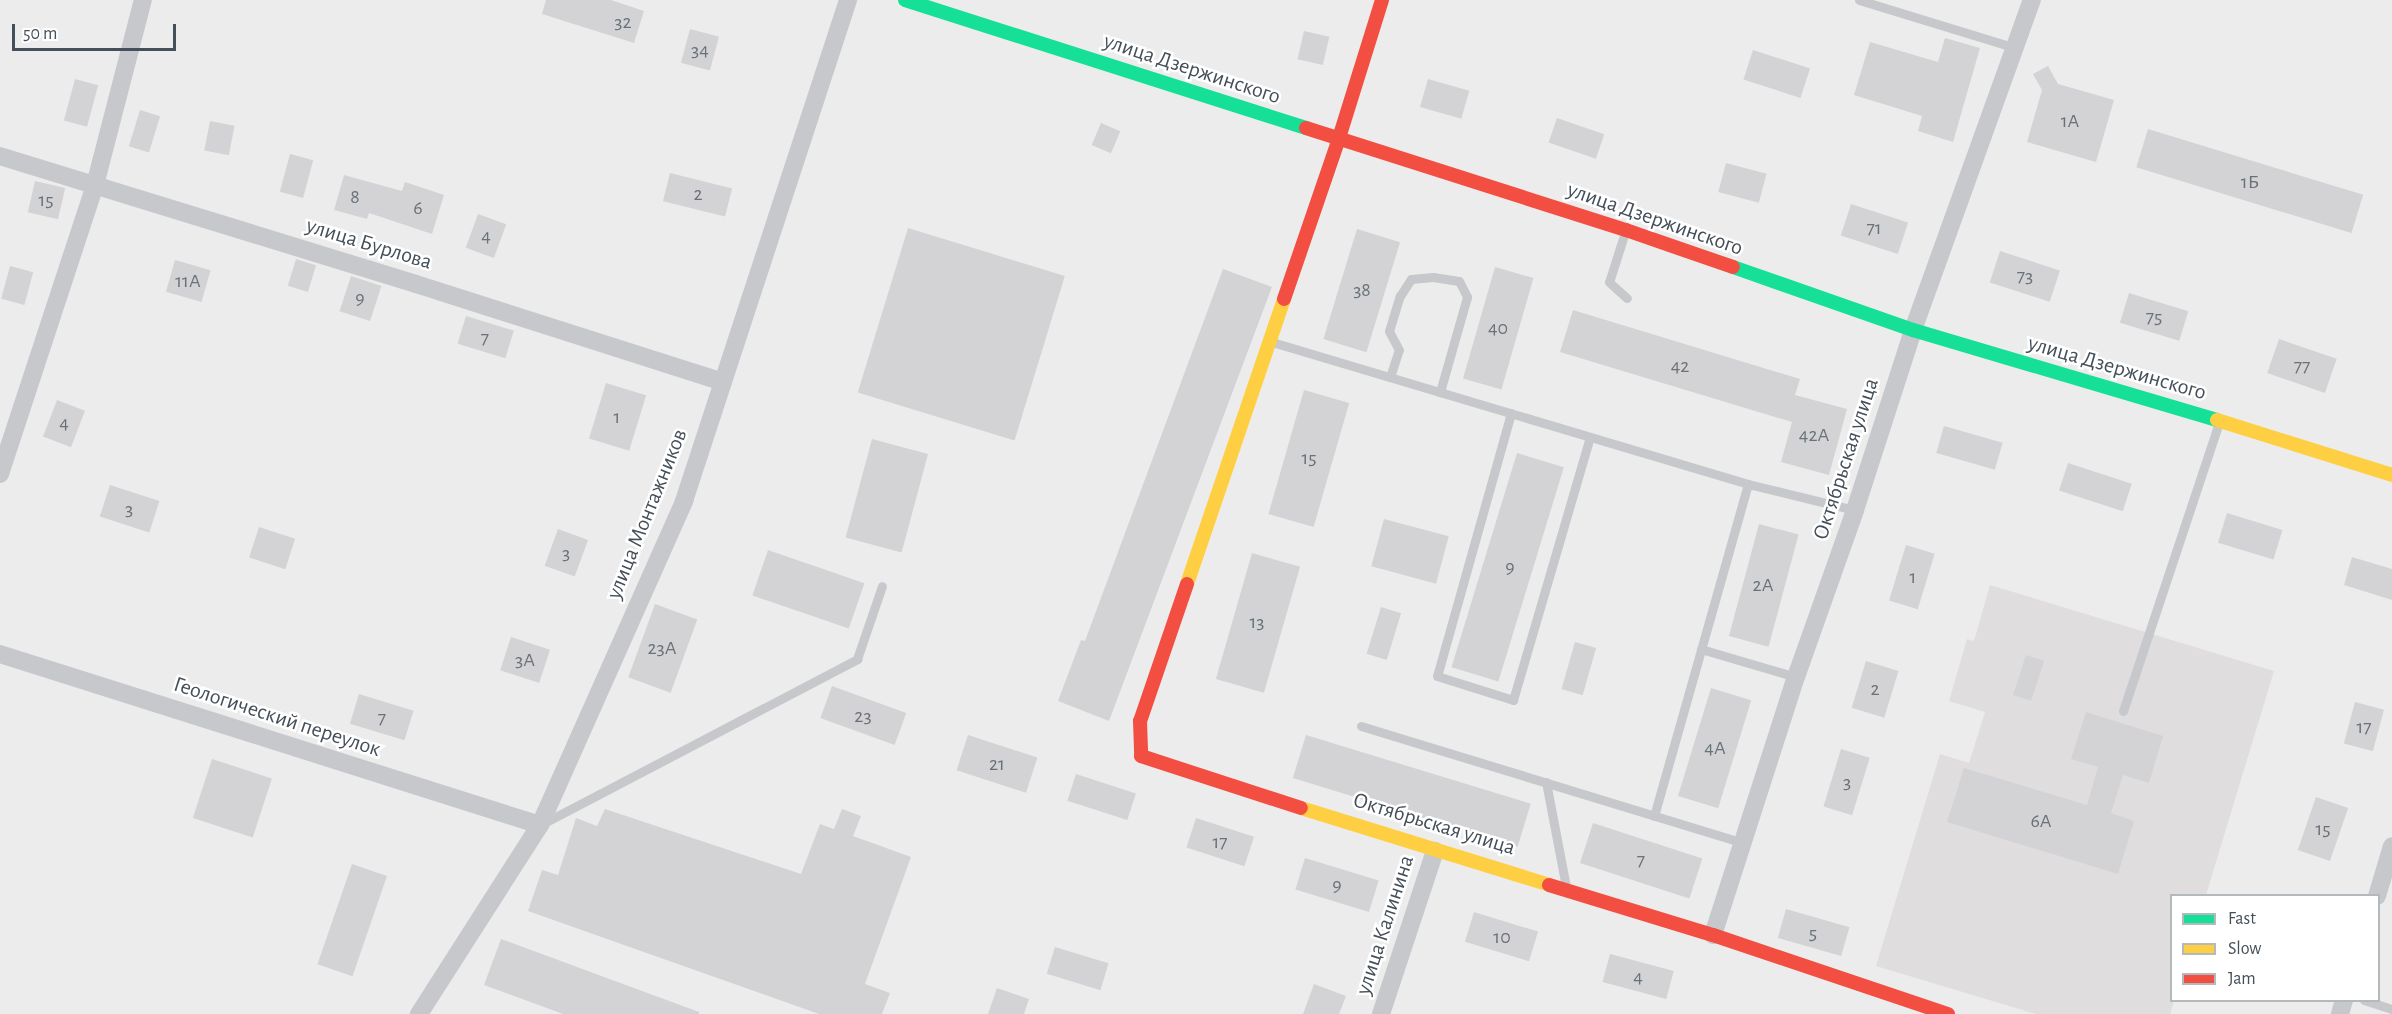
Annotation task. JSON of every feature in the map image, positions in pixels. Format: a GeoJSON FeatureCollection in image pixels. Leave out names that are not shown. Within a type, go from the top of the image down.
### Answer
{"type":"FeatureCollection","features":[{"type":"Feature","properties":{"kind":"street"},"geometry":{"type":"LineString","coordinates":[[0,474],[95,185],[142,0]]}},
{"type":"Feature","properties":{"kind":"street","name":"улица Монтажников"},"geometry":{"type":"LineString","coordinates":[[419,1014],[540,825],[684,501],[848,0]]}},
{"type":"Feature","properties":{"kind":"street","name":"улица Дзержинского"},"geometry":{"type":"LineString","coordinates":[[905,0],[1626,230],[1913,330],[2219,420],[2392,475]]}},
{"type":"Feature","properties":{"kind":"street"},"geometry":{"type":"LineString","coordinates":[[1270,342],[1339,138],[1382,0]]}},
{"type":"Feature","properties":{"kind":"street","name":"Октябрьская улица"},"geometry":{"type":"LineString","coordinates":[[1713,935],[1796,677],[1855,510],[1913,330],[2032,0]]}},
{"type":"Feature","properties":{"kind":"street","name":"улица Бурлова"},"geometry":{"type":"LineString","coordinates":[[0,156],[723,382]]}},
{"type":"Feature","properties":{"kind":"street","name":"Октябрьская улица"},"geometry":{"type":"LineString","coordinates":[[1270,342],[1140,721],[1141,756],[1435,851],[1713,935],[1948,1014]]}},
{"type":"Feature","properties":{"kind":"street","name":"Геологический переулок"},"geometry":{"type":"LineString","coordinates":[[0,654],[540,825]]}},
{"type":"Feature","properties":{"kind":"street"},"geometry":{"type":"LineString","coordinates":[[2378,894],[2392,846]]}},
{"type":"Feature","properties":{"kind":"street","name":"улица Калинина"},"geometry":{"type":"LineString","coordinates":[[1381,1014],[1435,851]]}},
{"type":"Feature","properties":{"kind":"lane"},"geometry":{"type":"LineString","coordinates":[[1859,0],[2016,48]]}},
{"type":"Feature","properties":{"kind":"lane"},"geometry":{"type":"LineString","coordinates":[[1626,230],[1609,282],[1627,298]]}},
{"type":"Feature","properties":{"kind":"lane"},"geometry":{"type":"LineString","coordinates":[[1390,377],[1399,350],[1389,331],[1400,296],[1411,279],[1432,277],[1459,281],[1467,297],[1440,392]]}},
{"type":"Feature","properties":{"kind":"lane"},"geometry":{"type":"LineString","coordinates":[[1270,342],[1748,484],[1855,510]]}},
{"type":"Feature","properties":{"kind":"lane"},"geometry":{"type":"LineString","coordinates":[[1511,413],[1437,676],[1512,700],[1590,438]]}},
{"type":"Feature","properties":{"kind":"lane"},"geometry":{"type":"LineString","coordinates":[[2123,711],[2219,420]]}},
{"type":"Feature","properties":{"kind":"lane"},"geometry":{"type":"LineString","coordinates":[[1654,816],[1748,484]]}},
{"type":"Feature","properties":{"kind":"lane"},"geometry":{"type":"LineString","coordinates":[[540,825],[857,659],[882,586]]}},
{"type":"Feature","properties":{"kind":"lane"},"geometry":{"type":"LineString","coordinates":[[1701,649],[1796,677]]}},
{"type":"Feature","properties":{"kind":"lane"},"geometry":{"type":"LineString","coordinates":[[1361,726],[1743,843]]}},
{"type":"Feature","properties":{"kind":"lane"},"geometry":{"type":"LineString","coordinates":[[1546,782],[1566,889]]}},
{"type":"Feature","properties":{"kind":"lane"},"geometry":{"type":"LineString","coordinates":[[2370,1002],[2392,1009]]}},
{"type":"Feature","properties":{"kind":"shaded area"},"geometry":{"type":"Polygon","coordinates":[[[1990,585],[2274,671],[2206,894],[2170,894],[2170,1002],[2174,1002],[2170,1014],[2036,1014],[1876,966],[1940,754],[1969,763],[1985,712],[1949,701],[1967,639],[1974,641],[1990,585]]]}},
{"type":"Feature","properties":{"kind":"building"},"geometry":{"type":"Polygon","coordinates":[[[546,0],[611,0],[644,11],[634,43],[542,14],[546,0]]]}},
{"type":"Feature","properties":{"kind":"building"},"geometry":{"type":"Polygon","coordinates":[[[690,29],[719,37],[710,71],[681,63],[690,29]]]}},
{"type":"Feature","properties":{"kind":"building"},"geometry":{"type":"Polygon","coordinates":[[[1304,31],[1329,37],[1323,65],[1297,59],[1304,31]]]}},
{"type":"Feature","properties":{"kind":"building"},"geometry":{"type":"Polygon","coordinates":[[[1945,38],[1980,48],[1953,142],[1918,131],[1922,116],[1854,95],[1870,42],[1938,62],[1945,38]]]}},
{"type":"Feature","properties":{"kind":"building"},"geometry":{"type":"Polygon","coordinates":[[[1753,50],[1810,69],[1800,98],[1743,79],[1753,50]]]}},
{"type":"Feature","properties":{"kind":"building"},"geometry":{"type":"Polygon","coordinates":[[[2048,66],[2058,84],[2114,100],[2096,162],[2027,142],[2042,90],[2033,74],[2048,66]]]}},
{"type":"Feature","properties":{"kind":"building"},"geometry":{"type":"Polygon","coordinates":[[[75,79],[98,85],[87,127],[64,121],[75,79]]]}},
{"type":"Feature","properties":{"kind":"building"},"geometry":{"type":"Polygon","coordinates":[[[1428,79],[1469,91],[1461,119],[1420,107],[1428,79]]]}},
{"type":"Feature","properties":{"kind":"building"},"geometry":{"type":"Polygon","coordinates":[[[140,110],[160,116],[149,152],[129,146],[140,110]]]}},
{"type":"Feature","properties":{"kind":"building"},"geometry":{"type":"Polygon","coordinates":[[[1557,118],[1604,134],[1596,159],[1549,143],[1557,118]]]}},
{"type":"Feature","properties":{"kind":"building"},"geometry":{"type":"Polygon","coordinates":[[[210,121],[235,126],[229,155],[204,150],[210,121]]]}},
{"type":"Feature","properties":{"kind":"building"},"geometry":{"type":"Polygon","coordinates":[[[1101,123],[1120,131],[1111,153],[1092,145],[1101,123]]]}},
{"type":"Feature","properties":{"kind":"building"},"geometry":{"type":"Polygon","coordinates":[[[2148,129],[2363,195],[2351,233],[2136,167],[2148,129]]]}},
{"type":"Feature","properties":{"kind":"building"},"geometry":{"type":"Polygon","coordinates":[[[290,154],[313,160],[303,198],[280,192],[290,154]]]}},
{"type":"Feature","properties":{"kind":"building"},"geometry":{"type":"Polygon","coordinates":[[[1726,163],[1767,174],[1759,203],[1718,192],[1726,163]]]}},
{"type":"Feature","properties":{"kind":"building"},"geometry":{"type":"Polygon","coordinates":[[[670,173],[732,188],[725,217],[663,201],[670,173]]]}},
{"type":"Feature","properties":{"kind":"building"},"geometry":{"type":"Polygon","coordinates":[[[344,175],[402,191],[405,182],[444,195],[432,234],[369,213],[367,219],[334,210],[344,175]]]}},
{"type":"Feature","properties":{"kind":"building"},"geometry":{"type":"Polygon","coordinates":[[[35,181],[65,188],[58,219],[28,212],[35,181]]]}},
{"type":"Feature","properties":{"kind":"building"},"geometry":{"type":"Polygon","coordinates":[[[1851,204],[1908,223],[1898,254],[1841,235],[1851,204]]]}},
{"type":"Feature","properties":{"kind":"building"},"geometry":{"type":"Polygon","coordinates":[[[478,214],[506,224],[494,258],[466,248],[478,214]]]}},
{"type":"Feature","properties":{"kind":"building"},"geometry":{"type":"Polygon","coordinates":[[[908,228],[1065,276],[1015,440],[858,392],[908,228]]]}},
{"type":"Feature","properties":{"kind":"building"},"geometry":{"type":"Polygon","coordinates":[[[1357,229],[1400,242],[1366,352],[1323,339],[1357,229]]]}},
{"type":"Feature","properties":{"kind":"building"},"geometry":{"type":"Polygon","coordinates":[[[2000,251],[2060,270],[2050,302],[1990,282],[2000,251]]]}},
{"type":"Feature","properties":{"kind":"building"},"geometry":{"type":"Polygon","coordinates":[[[296,259],[316,265],[308,292],[288,286],[296,259]]]}},
{"type":"Feature","properties":{"kind":"building"},"geometry":{"type":"Polygon","coordinates":[[[175,260],[211,270],[201,302],[166,292],[175,260]]]}},
{"type":"Feature","properties":{"kind":"building"},"geometry":{"type":"Polygon","coordinates":[[[10,266],[33,272],[24,305],[1,299],[10,266]]]}},
{"type":"Feature","properties":{"kind":"building"},"geometry":{"type":"Polygon","coordinates":[[[1495,267],[1533,278],[1501,390],[1463,379],[1495,267]]]}},
{"type":"Feature","properties":{"kind":"building"},"geometry":{"type":"Polygon","coordinates":[[[1223,269],[1272,287],[1109,721],[1058,701],[1081,640],[1085,641],[1223,269]]]}},
{"type":"Feature","properties":{"kind":"building"},"geometry":{"type":"Polygon","coordinates":[[[351,276],[381,286],[370,321],[340,311],[351,276]]]}},
{"type":"Feature","properties":{"kind":"building"},"geometry":{"type":"Polygon","coordinates":[[[2129,293],[2188,311],[2179,341],[2120,323],[2129,293]]]}},
{"type":"Feature","properties":{"kind":"building"},"geometry":{"type":"Polygon","coordinates":[[[1573,310],[1800,379],[1795,395],[1847,409],[1829,475],[1781,462],[1792,422],[1560,352],[1573,310]]]}},
{"type":"Feature","properties":{"kind":"building"},"geometry":{"type":"Polygon","coordinates":[[[466,316],[514,331],[505,358],[458,344],[466,316]]]}},
{"type":"Feature","properties":{"kind":"building"},"geometry":{"type":"Polygon","coordinates":[[[2279,339],[2337,359],[2325,393],[2267,373],[2279,339]]]}},
{"type":"Feature","properties":{"kind":"building"},"geometry":{"type":"Polygon","coordinates":[[[606,383],[646,395],[629,451],[589,438],[606,383]]]}},
{"type":"Feature","properties":{"kind":"building"},"geometry":{"type":"Polygon","coordinates":[[[1304,390],[1349,403],[1314,527],[1268,514],[1304,390]]]}},
{"type":"Feature","properties":{"kind":"building"},"geometry":{"type":"Polygon","coordinates":[[[57,400],[85,411],[71,447],[43,436],[57,400]]]}},
{"type":"Feature","properties":{"kind":"building"},"geometry":{"type":"Polygon","coordinates":[[[1944,426],[2003,443],[1995,470],[1936,453],[1944,426]]]}},
{"type":"Feature","properties":{"kind":"building"},"geometry":{"type":"Polygon","coordinates":[[[872,439],[928,454],[902,553],[846,538],[872,439]]]}},
{"type":"Feature","properties":{"kind":"building"},"geometry":{"type":"Polygon","coordinates":[[[1517,453],[1564,467],[1498,682],[1452,667],[1517,453]]]}},
{"type":"Feature","properties":{"kind":"building"},"geometry":{"type":"Polygon","coordinates":[[[2068,463],[2132,484],[2123,511],[2059,491],[2068,463]]]}},
{"type":"Feature","properties":{"kind":"building"},"geometry":{"type":"Polygon","coordinates":[[[110,485],[159,501],[149,532],[100,516],[110,485]]]}},
{"type":"Feature","properties":{"kind":"building"},"geometry":{"type":"Polygon","coordinates":[[[2227,513],[2282,530],[2273,560],[2218,543],[2227,513]]]}},
{"type":"Feature","properties":{"kind":"building"},"geometry":{"type":"Polygon","coordinates":[[[1384,519],[1449,536],[1436,584],[1371,566],[1384,519]]]}},
{"type":"Feature","properties":{"kind":"building"},"geometry":{"type":"Polygon","coordinates":[[[1759,524],[1799,535],[1769,647],[1729,636],[1759,524]]]}},
{"type":"Feature","properties":{"kind":"building"},"geometry":{"type":"Polygon","coordinates":[[[259,527],[295,539],[285,569],[249,557],[259,527]]]}},
{"type":"Feature","properties":{"kind":"building"},"geometry":{"type":"Polygon","coordinates":[[[558,529],[588,540],[575,577],[545,566],[558,529]]]}},
{"type":"Feature","properties":{"kind":"building"},"geometry":{"type":"Polygon","coordinates":[[[1906,545],[1935,554],[1918,609],[1889,600],[1906,545]]]}},
{"type":"Feature","properties":{"kind":"building"},"geometry":{"type":"Polygon","coordinates":[[[768,550],[864,583],[849,629],[752,595],[768,550]]]}},
{"type":"Feature","properties":{"kind":"building"},"geometry":{"type":"Polygon","coordinates":[[[1252,553],[1300,567],[1264,693],[1216,679],[1252,553]]]}},
{"type":"Feature","properties":{"kind":"building"},"geometry":{"type":"Polygon","coordinates":[[[2352,557],[2392,569],[2392,600],[2344,585],[2352,557]]]}},
{"type":"Feature","properties":{"kind":"building"},"geometry":{"type":"Polygon","coordinates":[[[655,604],[697,619],[671,693],[628,677],[655,604]]]}},
{"type":"Feature","properties":{"kind":"building"},"geometry":{"type":"Polygon","coordinates":[[[1381,607],[1401,613],[1387,660],[1367,654],[1381,607]]]}},
{"type":"Feature","properties":{"kind":"building"},"geometry":{"type":"Polygon","coordinates":[[[511,637],[550,650],[539,683],[500,670],[511,637]]]}},
{"type":"Feature","properties":{"kind":"building"},"geometry":{"type":"Polygon","coordinates":[[[1575,642],[1596,648],[1583,695],[1561,689],[1575,642]]]}},
{"type":"Feature","properties":{"kind":"building"},"geometry":{"type":"Polygon","coordinates":[[[2026,655],[2044,661],[2031,701],[2013,695],[2026,655]]]}},
{"type":"Feature","properties":{"kind":"building"},"geometry":{"type":"Polygon","coordinates":[[[1866,661],[1899,671],[1884,718],[1852,708],[1866,661]]]}},
{"type":"Feature","properties":{"kind":"building"},"geometry":{"type":"Polygon","coordinates":[[[832,686],[906,713],[895,745],[820,718],[832,686]]]}},
{"type":"Feature","properties":{"kind":"building"},"geometry":{"type":"Polygon","coordinates":[[[1711,688],[1751,700],[1718,808],[1678,796],[1711,688]]]}},
{"type":"Feature","properties":{"kind":"building"},"geometry":{"type":"Polygon","coordinates":[[[359,694],[414,711],[404,740],[350,724],[359,694]]]}},
{"type":"Feature","properties":{"kind":"building"},"geometry":{"type":"Polygon","coordinates":[[[2355,702],[2384,710],[2373,751],[2344,744],[2355,702]]]}},
{"type":"Feature","properties":{"kind":"building"},"geometry":{"type":"Polygon","coordinates":[[[2086,712],[2163,736],[2149,783],[2123,775],[2111,813],[2134,821],[2118,874],[1947,822],[1964,768],[2087,805],[2098,767],[2071,759],[2086,712]]]}},
{"type":"Feature","properties":{"kind":"building"},"geometry":{"type":"Polygon","coordinates":[[[968,735],[1037,758],[1026,793],[957,770],[968,735]]]}},
{"type":"Feature","properties":{"kind":"building"},"geometry":{"type":"Polygon","coordinates":[[[1306,735],[1531,804],[1518,847],[1293,778],[1306,735]]]}},
{"type":"Feature","properties":{"kind":"building"},"geometry":{"type":"Polygon","coordinates":[[[1841,749],[1870,758],[1852,815],[1823,806],[1841,749]]]}},
{"type":"Feature","properties":{"kind":"building"},"geometry":{"type":"Polygon","coordinates":[[[212,759],[272,778],[253,837],[193,818],[212,759]]]}},
{"type":"Feature","properties":{"kind":"building"},"geometry":{"type":"Polygon","coordinates":[[[1076,774],[1136,793],[1127,820],[1067,801],[1076,774]]]}},
{"type":"Feature","properties":{"kind":"building"},"geometry":{"type":"Polygon","coordinates":[[[2316,797],[2348,808],[2330,861],[2298,850],[2316,797]]]}},
{"type":"Feature","properties":{"kind":"building"},"geometry":{"type":"Polygon","coordinates":[[[605,809],[801,874],[820,824],[834,829],[842,809],[861,816],[853,836],[911,857],[865,984],[890,993],[882,1014],[819,1014],[528,911],[542,870],[558,875],[576,818],[597,826],[605,809]]]}},
{"type":"Feature","properties":{"kind":"building"},"geometry":{"type":"Polygon","coordinates":[[[1196,818],[1254,837],[1244,866],[1186,847],[1196,818]]]}},
{"type":"Feature","properties":{"kind":"building"},"geometry":{"type":"Polygon","coordinates":[[[1593,823],[1702,859],[1689,898],[1580,863],[1593,823]]]}},
{"type":"Feature","properties":{"kind":"building"},"geometry":{"type":"Polygon","coordinates":[[[1305,858],[1379,881],[1369,912],[1295,890],[1305,858]]]}},
{"type":"Feature","properties":{"kind":"building"},"geometry":{"type":"Polygon","coordinates":[[[352,864],[387,876],[352,976],[317,964],[352,864]]]}},
{"type":"Feature","properties":{"kind":"building"},"geometry":{"type":"Polygon","coordinates":[[[1786,909],[1849,927],[1841,956],[1778,938],[1786,909]]]}},
{"type":"Feature","properties":{"kind":"building"},"geometry":{"type":"Polygon","coordinates":[[[1474,912],[1538,932],[1529,961],[1465,942],[1474,912]]]}},
{"type":"Feature","properties":{"kind":"building"},"geometry":{"type":"Polygon","coordinates":[[[501,939],[699,1012],[699,1014],[563,1014],[484,985],[501,939]]]}},
{"type":"Feature","properties":{"kind":"building"},"geometry":{"type":"Polygon","coordinates":[[[1055,947],[1109,963],[1100,990],[1047,974],[1055,947]]]}},
{"type":"Feature","properties":{"kind":"building"},"geometry":{"type":"Polygon","coordinates":[[[1610,954],[1674,971],[1666,999],[1602,982],[1610,954]]]}},
{"type":"Feature","properties":{"kind":"building"},"geometry":{"type":"Polygon","coordinates":[[[1314,984],[1346,996],[1339,1014],[1303,1014],[1314,984]]]}},
{"type":"Feature","properties":{"kind":"building"},"geometry":{"type":"Polygon","coordinates":[[[997,988],[1029,999],[1024,1014],[988,1014],[997,988]]]}},
{"type":"Feature","properties":{"kind":"traffic: fast"},"geometry":{"type":"LineString","coordinates":[[905,0],[1306,128]]}},
{"type":"Feature","properties":{"kind":"traffic: fast"},"geometry":{"type":"LineString","coordinates":[[1733,267],[1913,330],[2217,420]]}},
{"type":"Feature","properties":{"kind":"traffic: slow"},"geometry":{"type":"LineString","coordinates":[[1187,584],[1284,299]]}},
{"type":"Feature","properties":{"kind":"traffic: slow"},"geometry":{"type":"LineString","coordinates":[[2217,420],[2392,475]]}},
{"type":"Feature","properties":{"kind":"traffic: slow"},"geometry":{"type":"LineString","coordinates":[[1301,808],[1549,885]]}},
{"type":"Feature","properties":{"kind":"traffic: jam"},"geometry":{"type":"LineString","coordinates":[[1284,299],[1339,138],[1382,0]]}},
{"type":"Feature","properties":{"kind":"traffic: jam"},"geometry":{"type":"LineString","coordinates":[[1306,128],[1626,230],[1733,267]]}},
{"type":"Feature","properties":{"kind":"traffic: jam"},"geometry":{"type":"LineString","coordinates":[[1187,584],[1140,721],[1141,756],[1301,808]]}},
{"type":"Feature","properties":{"kind":"traffic: jam"},"geometry":{"type":"LineString","coordinates":[[1549,885],[1713,935],[1948,1014]]}}]}
